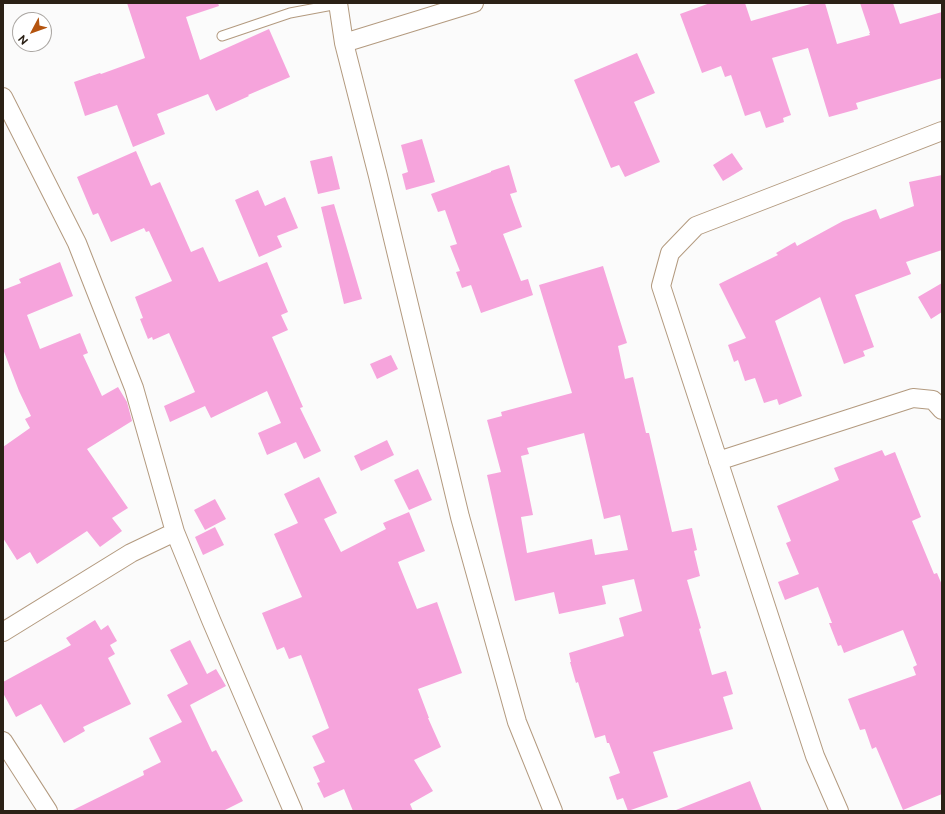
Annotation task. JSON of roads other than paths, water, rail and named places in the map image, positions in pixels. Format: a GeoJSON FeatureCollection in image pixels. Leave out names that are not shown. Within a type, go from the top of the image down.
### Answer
{"type":"FeatureCollection","features":[{"type":"Feature","properties":{"kind":"street"},"geometry":{"type":"LineString","coordinates":[[344,43],[474,3]]}},
{"type":"Feature","properties":{"kind":"street"},"geometry":{"type":"LineString","coordinates":[[338,4],[344,43],[380,184],[460,517],[517,722],[552,811]]}},
{"type":"Feature","properties":{"kind":"street"},"geometry":{"type":"LineString","coordinates":[[3,97],[77,243],[134,388],[175,532],[293,811]]}},
{"type":"Feature","properties":{"kind":"street"},"geometry":{"type":"LineString","coordinates":[[839,811],[815,756],[661,286],[670,253],[696,226],[942,131]]}},
{"type":"Feature","properties":{"kind":"street"},"geometry":{"type":"LineString","coordinates":[[718,461],[913,398],[933,400],[942,410]]}},
{"type":"Feature","properties":{"kind":"street"},"geometry":{"type":"LineString","coordinates":[[3,632],[132,553],[175,532]]}},
{"type":"Feature","properties":{"kind":"street"},"geometry":{"type":"LineString","coordinates":[[3,741],[48,811]]}},
{"type":"Feature","properties":{"kind":"lane"},"geometry":{"type":"LineString","coordinates":[[222,36],[290,13],[338,4]]}}]}
